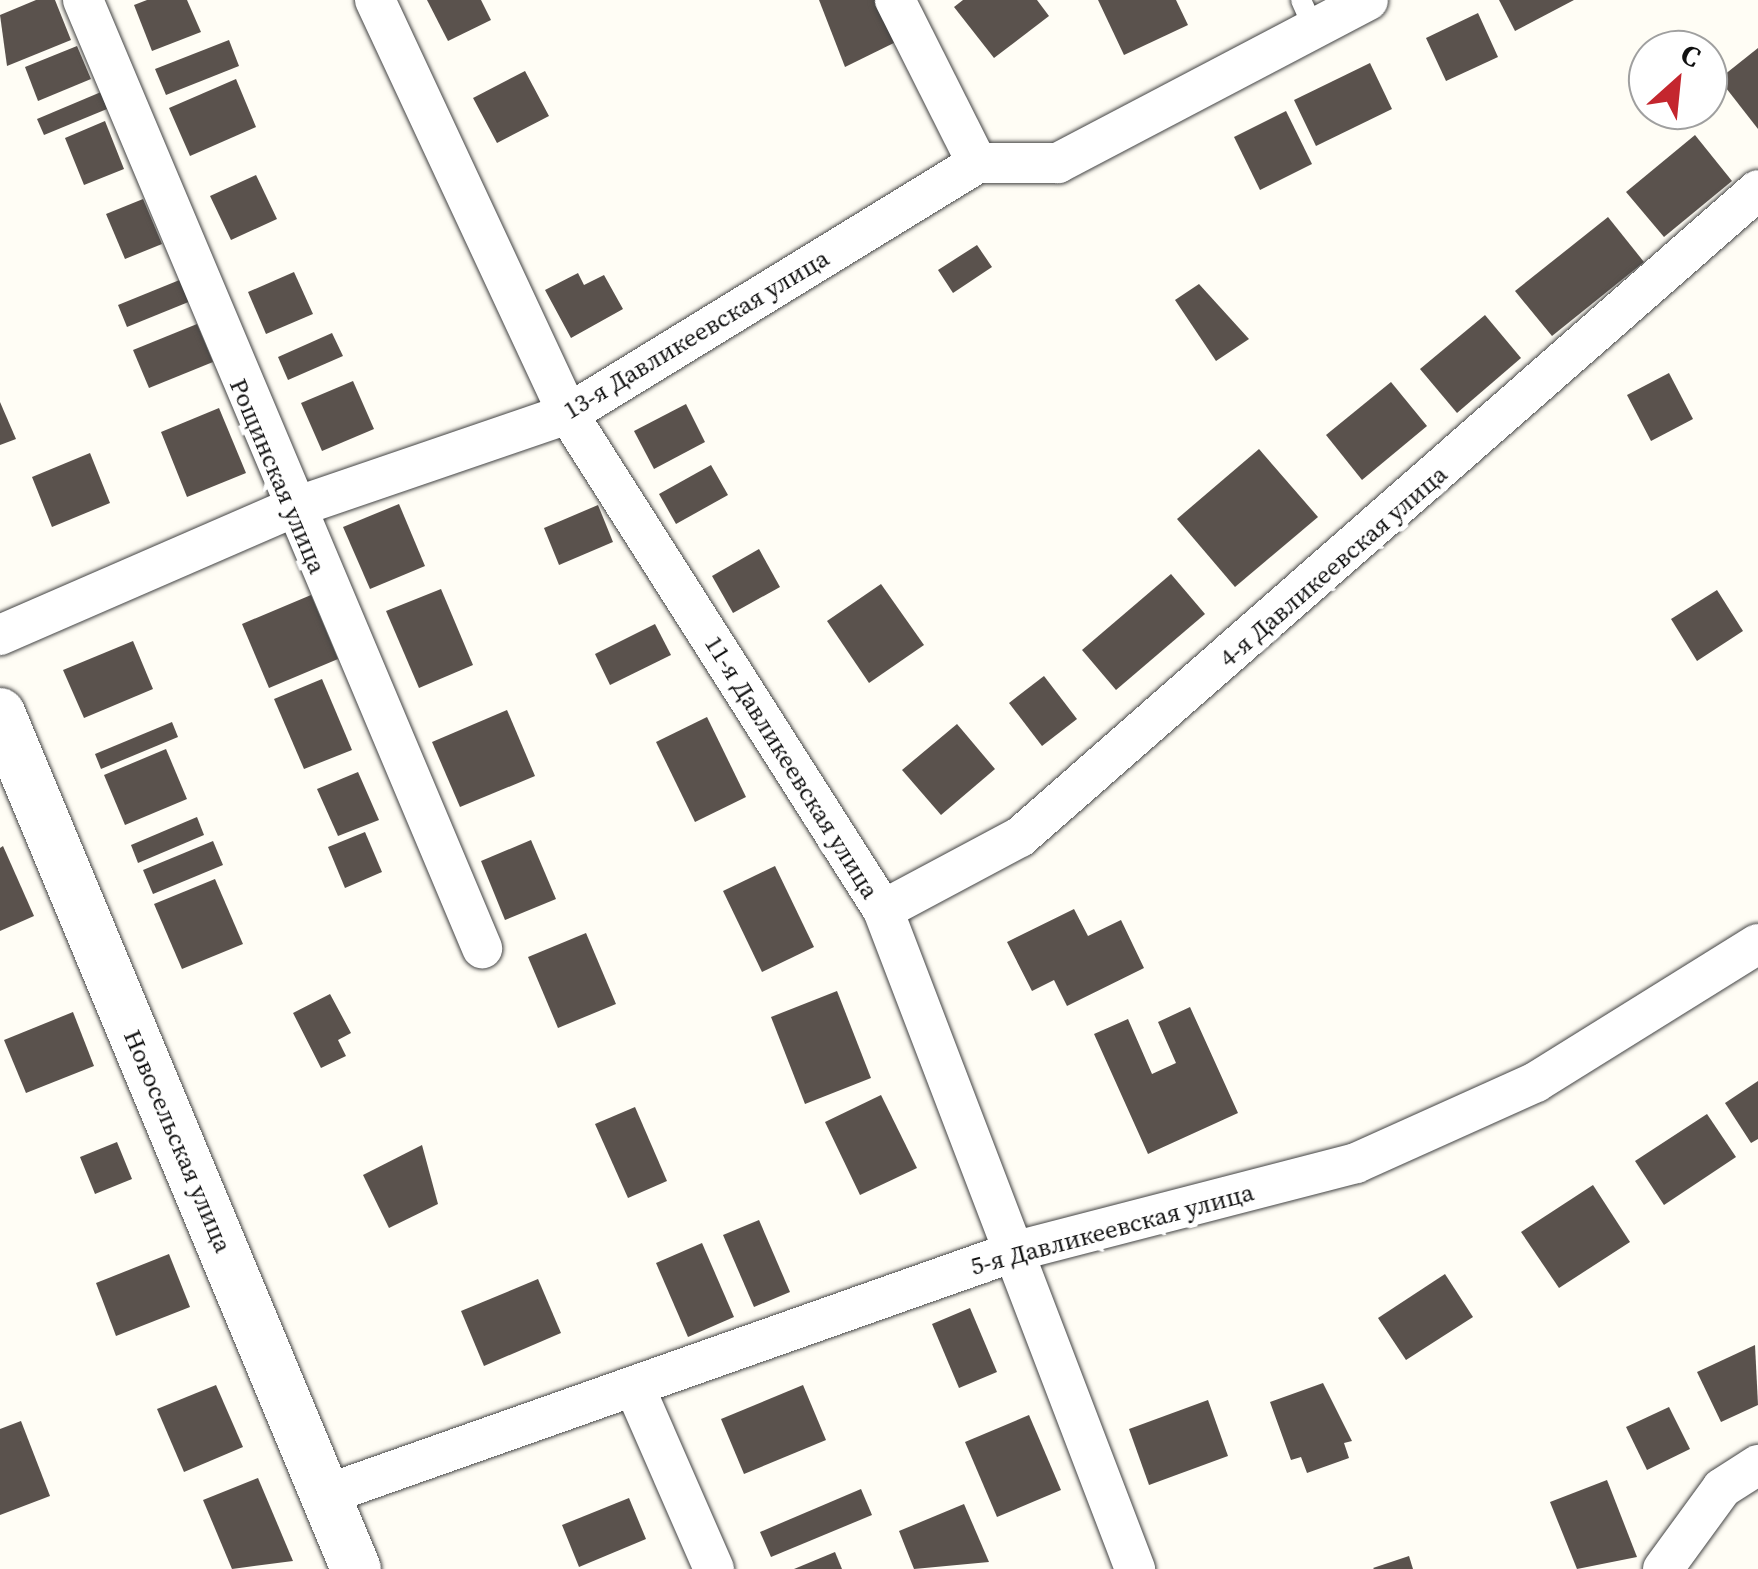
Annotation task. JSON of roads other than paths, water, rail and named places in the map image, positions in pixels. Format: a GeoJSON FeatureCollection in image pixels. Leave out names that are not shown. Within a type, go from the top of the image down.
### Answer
{"type":"FeatureCollection","features":[{"type":"Feature","properties":{"kind":"street","name":"Рощинская улица"},"geometry":{"type":"LineString","coordinates":[[83,0],[290,509],[482,948]]}},
{"type":"Feature","properties":{"kind":"street","name":"11-я Давликеевская улица"},"geometry":{"type":"LineString","coordinates":[[376,0],[568,414],[883,910],[1135,1569]]}},
{"type":"Feature","properties":{"kind":"street"},"geometry":{"type":"LineString","coordinates":[[895,0],[977,163],[1058,163],[1308,14],[1368,0]]}},
{"type":"Feature","properties":{"kind":"street","name":"13-я Давликеевская улица"},"geometry":{"type":"LineString","coordinates":[[0,635],[290,509],[568,414],[977,163]]}},
{"type":"Feature","properties":{"kind":"street","name":"4-я Давликеевская улица"},"geometry":{"type":"LineString","coordinates":[[883,910],[1020,836],[1758,190]]}},
{"type":"Feature","properties":{"kind":"street","name":"Новосельская улица"},"geometry":{"type":"LineString","coordinates":[[0,713],[325,1495],[344,1565]]}},
{"type":"Feature","properties":{"kind":"street","name":"5-я Давликеевская улица"},"geometry":{"type":"LineString","coordinates":[[325,1495],[1016,1251],[1356,1163],[1536,1082],[1758,944]]}},
{"type":"Feature","properties":{"kind":"street"},"geometry":{"type":"LineString","coordinates":[[634,1386],[714,1569]]}},
{"type":"Feature","properties":{"kind":"street"},"geometry":{"type":"LineString","coordinates":[[1663,1569],[1722,1488],[1758,1466]]}}]}
